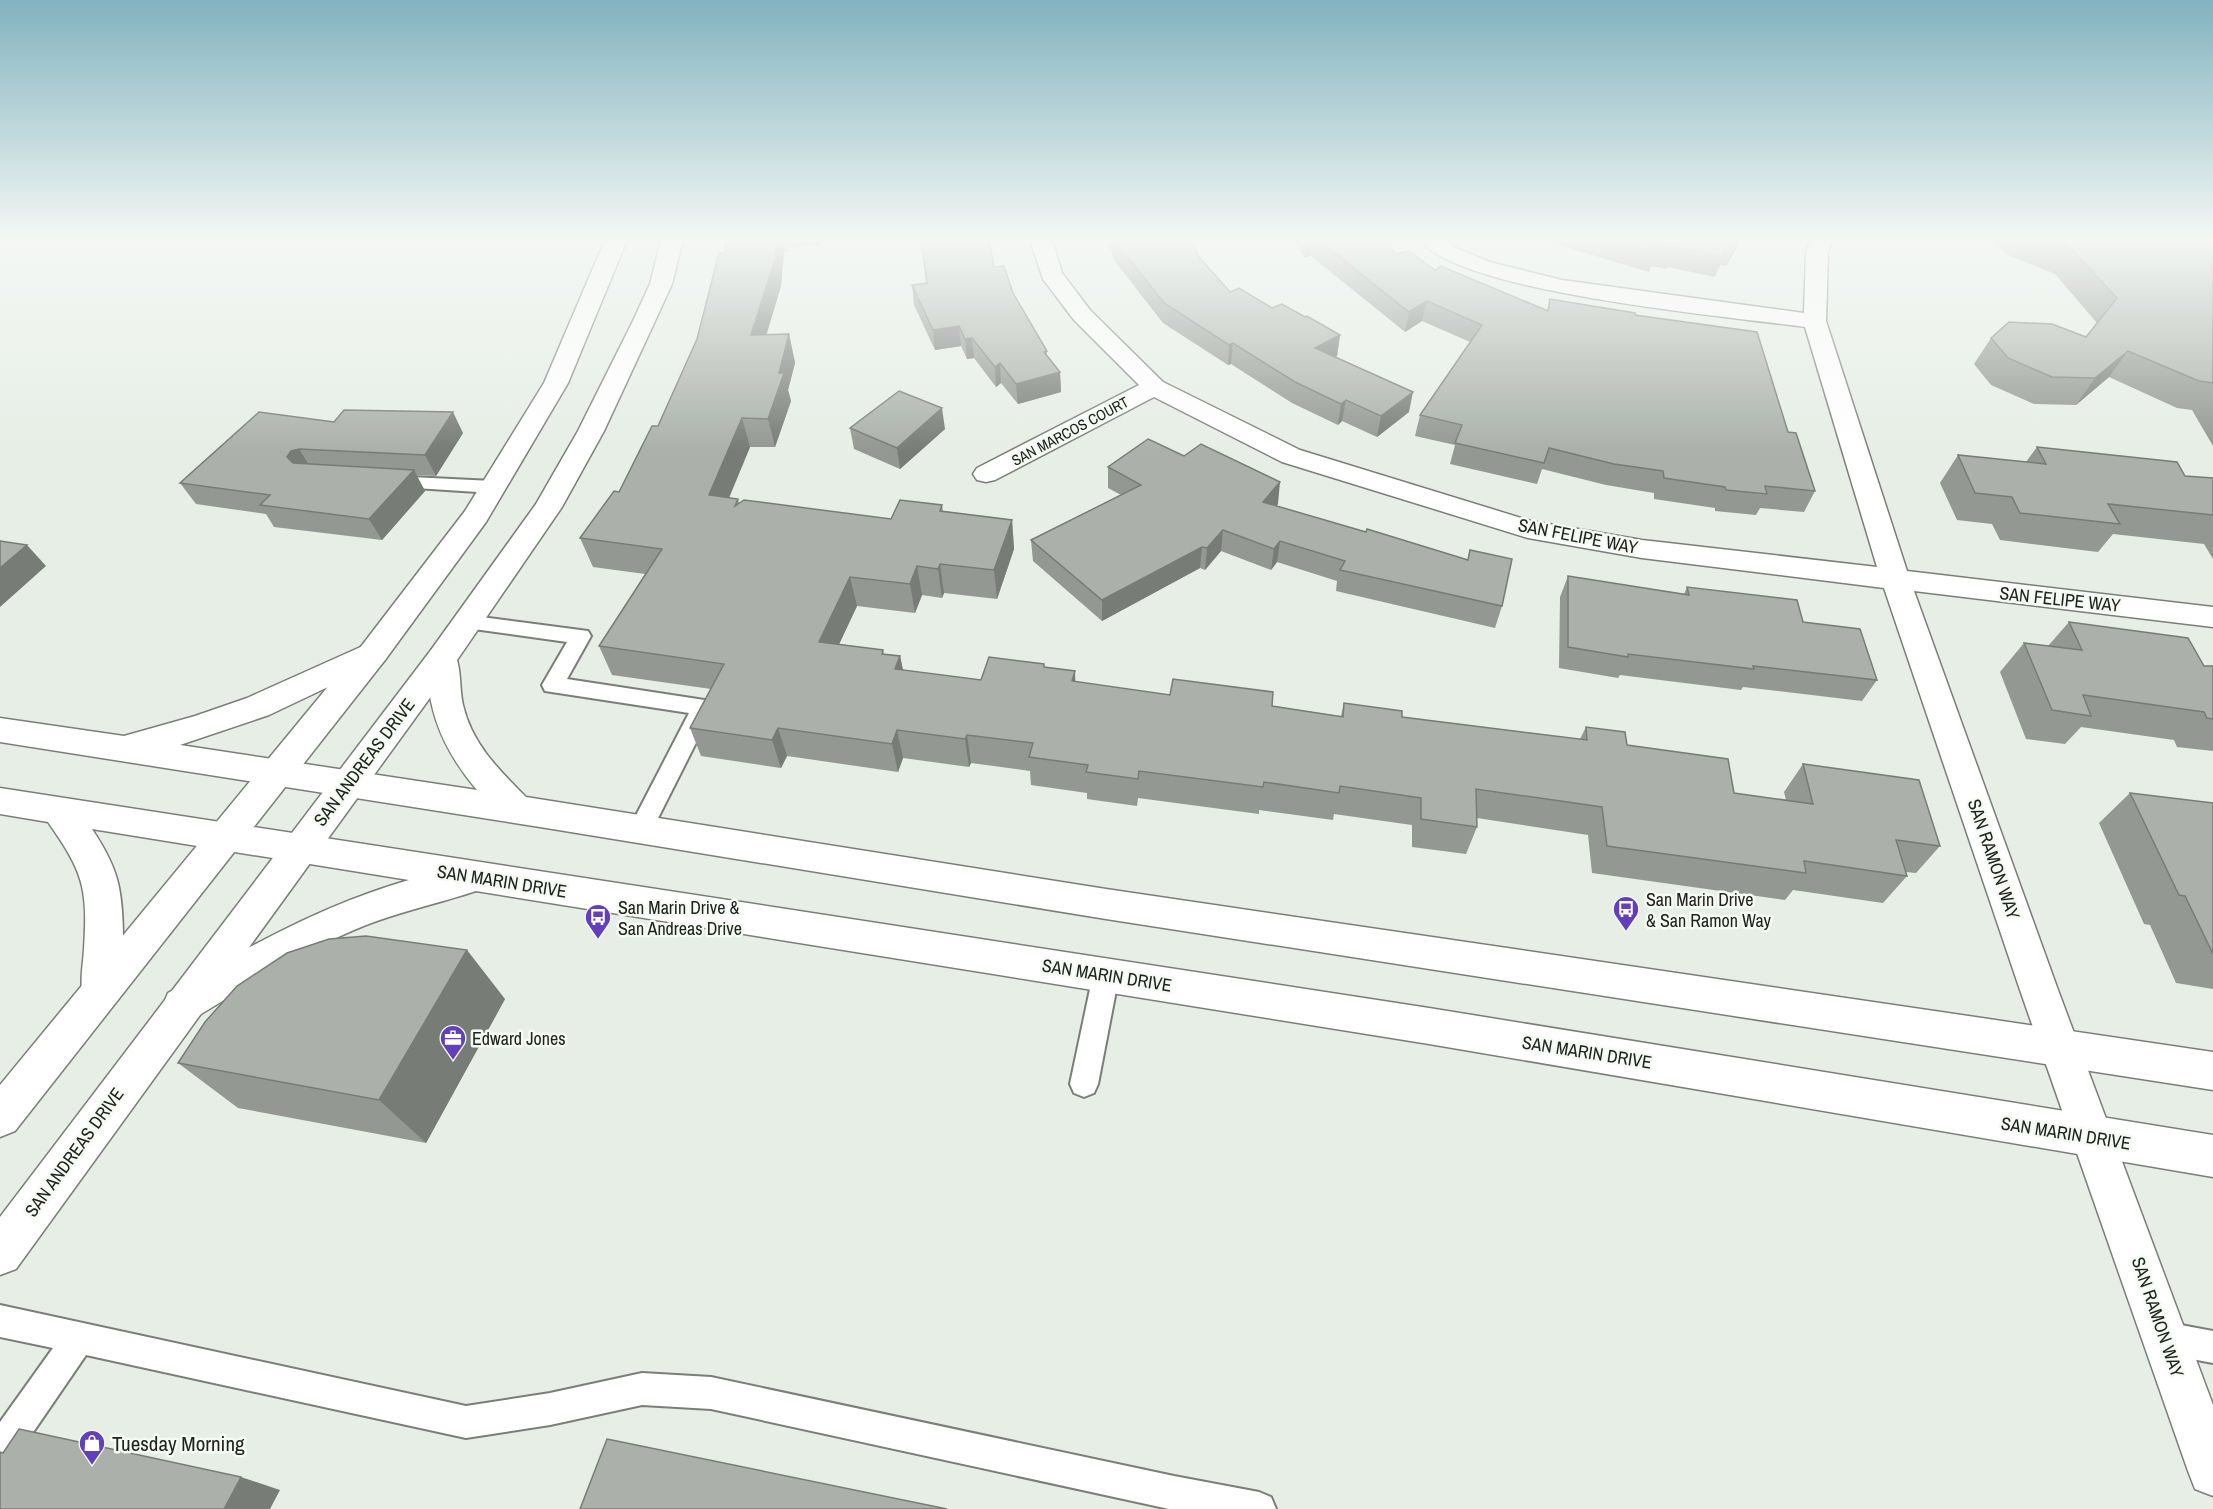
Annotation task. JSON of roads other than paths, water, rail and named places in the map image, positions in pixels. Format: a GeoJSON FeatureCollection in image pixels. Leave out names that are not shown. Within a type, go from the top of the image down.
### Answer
{"type":"FeatureCollection","features":[{"type":"Feature","properties":{"kind":"street"},"geometry":{"type":"LineString","coordinates":[[5,1104],[227,837],[374,652],[476,516],[556,383],[588,310]]}},
{"type":"Feature","properties":{"kind":"street","name":"SAN ANDREAS DRIVE"},"geometry":{"type":"LineString","coordinates":[[0,1253],[442,657],[548,507],[591,431],[648,310]]}},
{"type":"Feature","properties":{"kind":"street","name":"SAN FELIPE WAY"},"geometry":{"type":"LineString","coordinates":[[1079,310],[1154,387],[1291,456],[1528,529],[1642,549],[2213,617]]}},
{"type":"Feature","properties":{"kind":"street"},"geometry":{"type":"LineString","coordinates":[[1736,310],[1815,321]]}},
{"type":"Feature","properties":{"kind":"street","name":"SAN RAMON WAY"},"geometry":{"type":"LineString","coordinates":[[1815,310],[1815,321],[1896,581],[2060,1047],[2213,1471]]}},
{"type":"Feature","properties":{"kind":"street","name":"SAN MARCOS COURT"},"geometry":{"type":"LineString","coordinates":[[986,474],[1154,387]]}},
{"type":"Feature","properties":{"kind":"street"},"geometry":{"type":"LineString","coordinates":[[119,748],[182,733],[262,706],[303,689],[374,652]]}},
{"type":"Feature","properties":{"kind":"street"},"geometry":{"type":"LineString","coordinates":[[442,657],[443,694],[452,727],[464,750],[483,775],[516,809]]}},
{"type":"Feature","properties":{"kind":"street"},"geometry":{"type":"LineString","coordinates":[[0,730],[516,809],[1106,904],[2213,1071]]}},
{"type":"Feature","properties":{"kind":"street","name":"SAN MARIN DRIVE"},"geometry":{"type":"LineString","coordinates":[[0,801],[1464,1032],[2213,1156]]}},
{"type":"Feature","properties":{"kind":"street"},"geometry":{"type":"LineString","coordinates":[[58,810],[88,852],[100,878],[104,928],[100,992]]}},
{"type":"Feature","properties":{"kind":"street"},"geometry":{"type":"LineString","coordinates":[[182,1005],[291,942],[338,920],[400,898],[475,877]]}},
{"type":"Feature","properties":{"kind":"lane"},"geometry":{"type":"LineString","coordinates":[[371,481],[494,487]]}},
{"type":"Feature","properties":{"kind":"lane"},"geometry":{"type":"LineString","coordinates":[[466,622],[581,636],[553,685],[703,707],[641,829]]}},
{"type":"Feature","properties":{"kind":"lane"},"geometry":{"type":"LineString","coordinates":[[1084,1084],[1106,975]]}},
{"type":"Feature","properties":{"kind":"lane"},"geometry":{"type":"LineString","coordinates":[[0,1321],[466,1422],[550,1409],[642,1389],[711,1393],[1174,1493],[1259,1509]]}},
{"type":"Feature","properties":{"kind":"lane"},"geometry":{"type":"LineString","coordinates":[[0,1451],[79,1338]]}},
{"type":"Feature","properties":{"kind":"lane"},"geometry":{"type":"LineString","coordinates":[[2165,1338],[2213,1347]]}},
{"type":"Feature","properties":{"kind":"place","name":"San Marin Drive & San Ramon Way"},"geometry":{"type":"Point","coordinates":[1626,932]}},
{"type":"Feature","properties":{"kind":"place","name":"San Marin Drive & San Andreas Drive"},"geometry":{"type":"Point","coordinates":[598,940]}},
{"type":"Feature","properties":{"kind":"place","name":"Edward Jones"},"geometry":{"type":"Point","coordinates":[453,1061]}},
{"type":"Feature","properties":{"kind":"place","name":"Tuesday Morning"},"geometry":{"type":"Point","coordinates":[92,1466]}}]}
